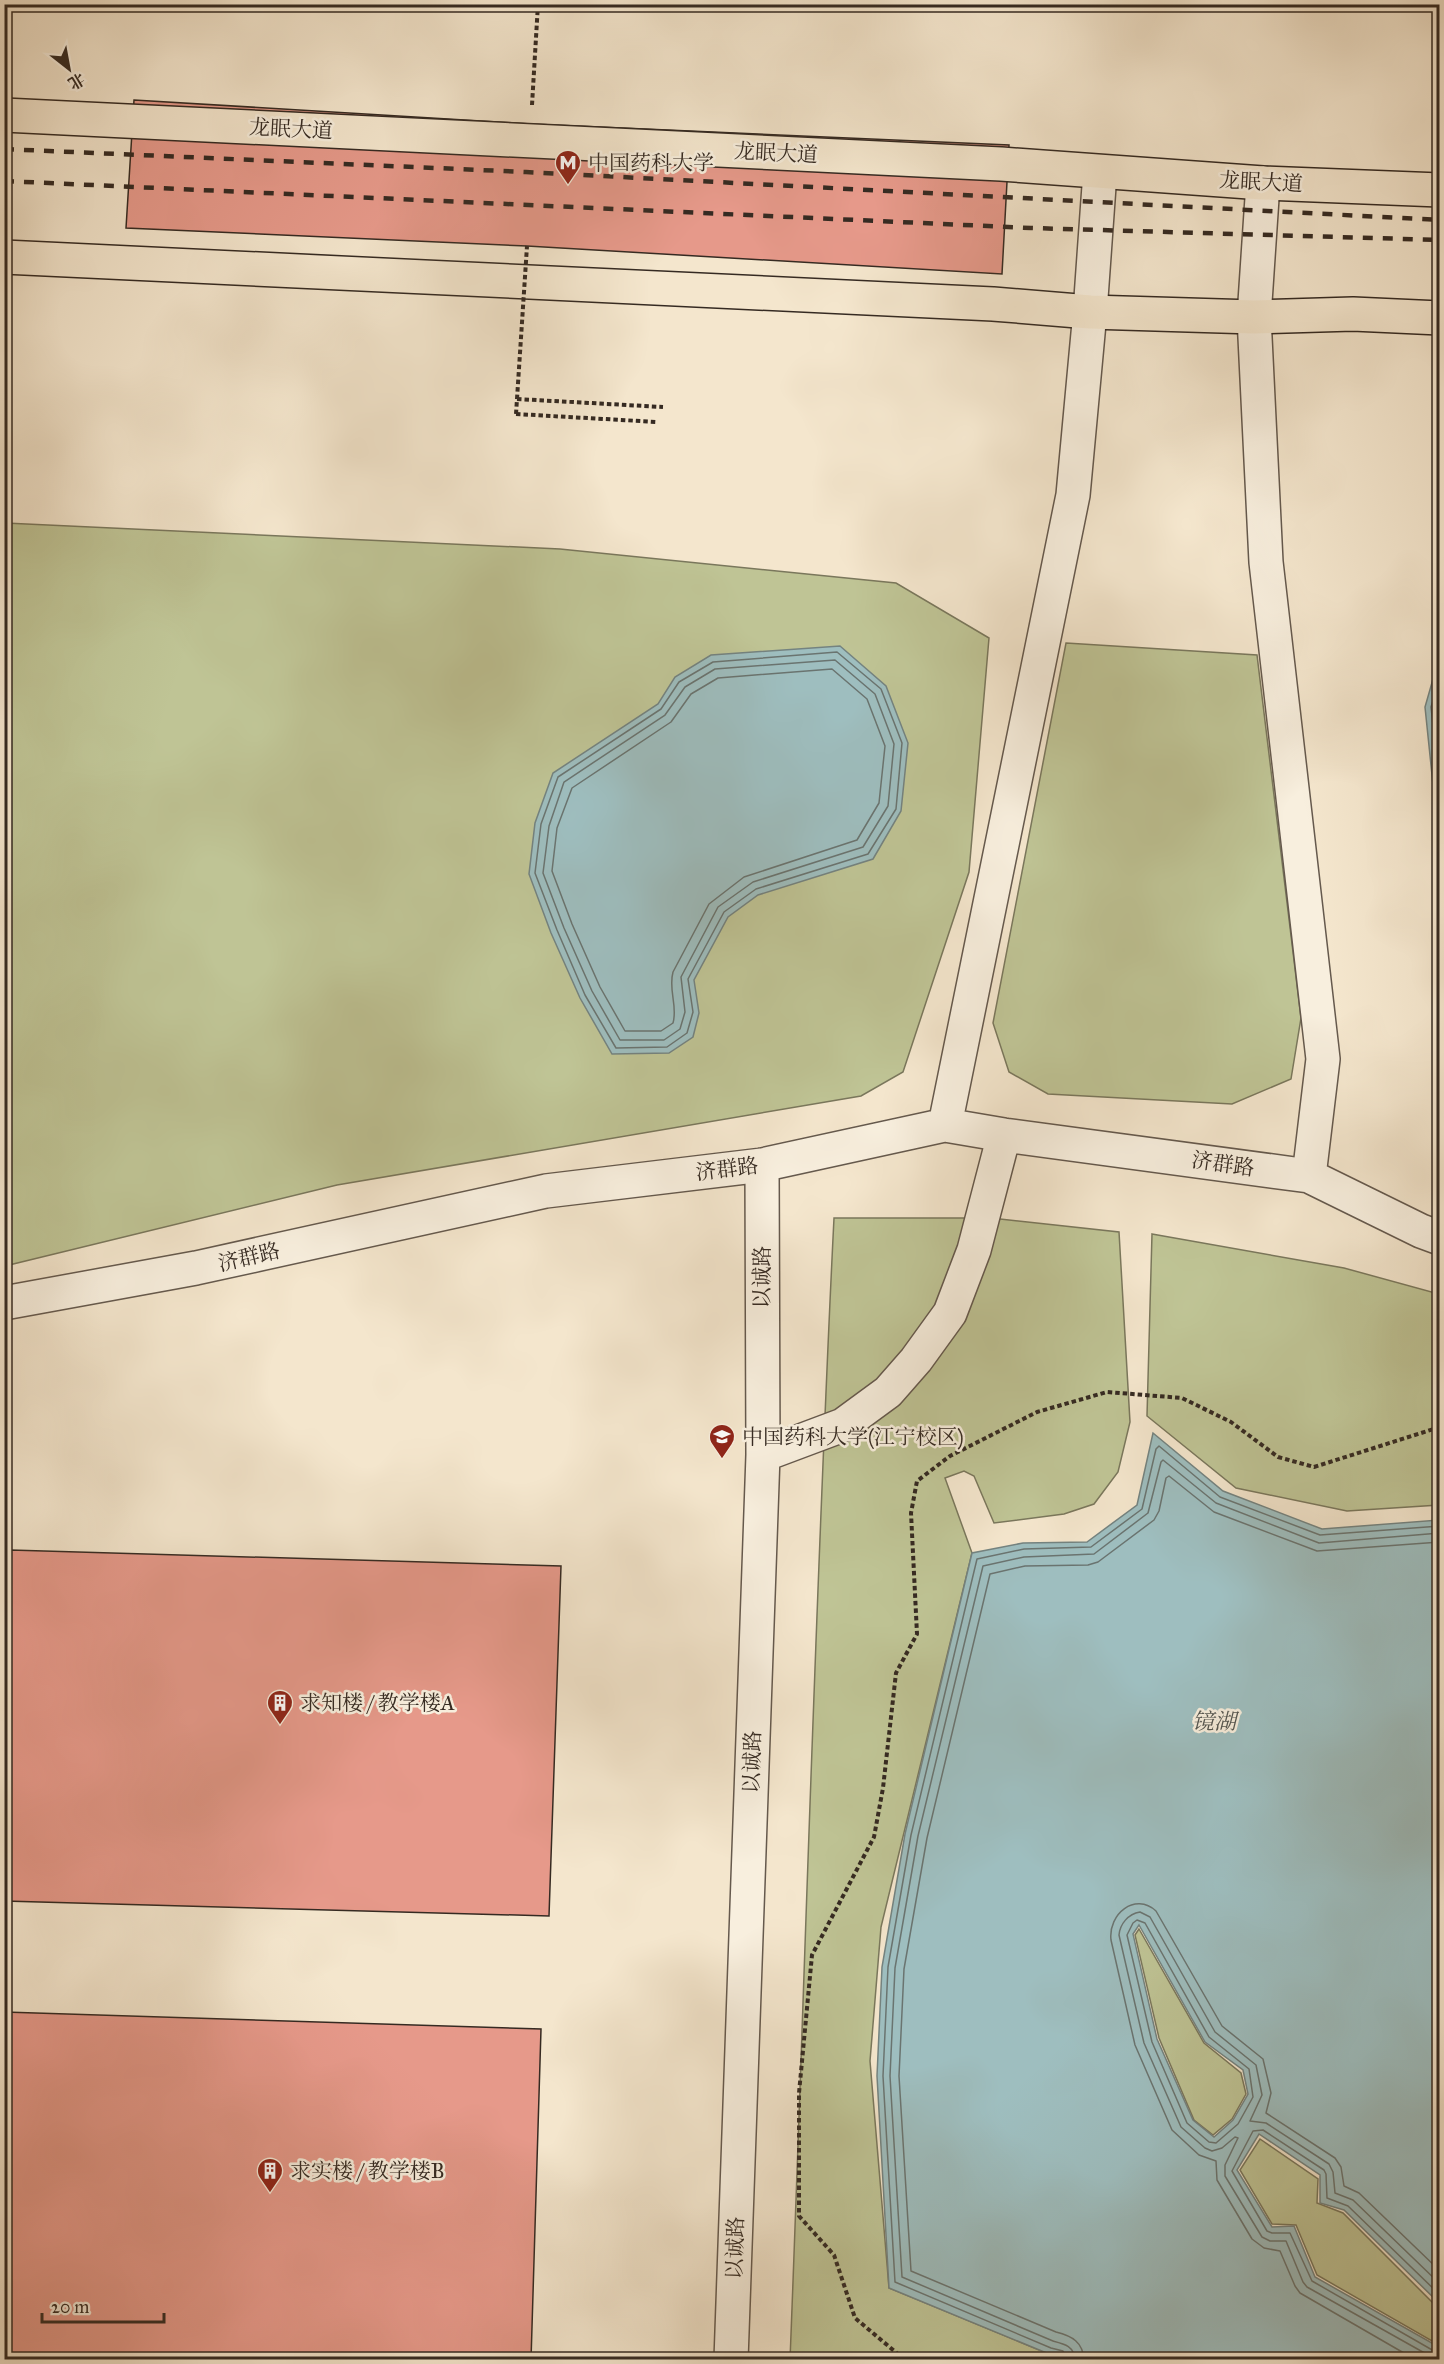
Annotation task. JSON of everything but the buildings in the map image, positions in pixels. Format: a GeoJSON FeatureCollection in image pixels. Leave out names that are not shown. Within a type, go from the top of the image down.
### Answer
{"type":"FeatureCollection","features":[{"type":"Feature","properties":{"kind":"main road","name":"龙眠大道"},"geometry":{"type":"LineString","coordinates":[[4,115],[1001,164],[1263,183],[1440,190]]}},
{"type":"Feature","properties":{"kind":"main road"},"geometry":{"type":"LineString","coordinates":[[4,257],[993,304],[1090,312],[1254,317],[1353,314],[1440,318]]}},
{"type":"Feature","properties":{"kind":"street"},"geometry":{"type":"LineString","coordinates":[[945,1125],[1073,495],[1100,172]]}},
{"type":"Feature","properties":{"kind":"street"},"geometry":{"type":"LineString","coordinates":[[1263,183],[1254,317],[1266,562],[1323,1059],[1309,1176]]}},
{"type":"Feature","properties":{"kind":"street","name":"济群路"},"geometry":{"type":"LineString","coordinates":[[4,1303],[196,1268],[546,1191],[762,1165],[945,1125],[1309,1176],[1421,1231],[1440,1238]]}},
{"type":"Feature","properties":{"kind":"street"},"geometry":{"type":"LineString","coordinates":[[763,1455],[843,1425],[888,1392],[916,1360],[950,1312],[974,1250],[1004,1135]]}},
{"type":"Feature","properties":{"kind":"street","name":"以诚路"},"geometry":{"type":"LineString","coordinates":[[731,2360],[763,1455],[762,1165]]}},
{"type":"Feature","properties":{"kind":"path"},"geometry":{"type":"LineString","coordinates":[[532,112],[538,4]]}},
{"type":"Feature","properties":{"kind":"path"},"geometry":{"type":"LineString","coordinates":[[527,246],[516,414],[657,422]]}},
{"type":"Feature","properties":{"kind":"path"},"geometry":{"type":"LineString","coordinates":[[517,399],[663,406]]}},
{"type":"Feature","properties":{"kind":"path"},"geometry":{"type":"LineString","coordinates":[[905,2360],[855,2318],[834,2255],[799,2216],[799,2093],[812,1955],[874,1837],[883,1788],[896,1673],[917,1634],[911,1512],[917,1481],[950,1456],[1037,1412],[1107,1392],[1182,1398],[1231,1422],[1278,1457],[1314,1467],[1440,1428]]}},
{"type":"Feature","properties":{"kind":"green space"},"geometry":{"type":"Polygon","coordinates":[[[5,523],[560,549],[896,583],[989,638],[969,872],[903,1072],[861,1096],[337,1185],[5,1266],[5,523]]]}},
{"type":"Feature","properties":{"kind":"green space"},"geometry":{"type":"Polygon","coordinates":[[[1066,643],[1257,655],[1301,1018],[1291,1079],[1232,1104],[1048,1094],[1009,1072],[993,1023],[1066,643]]]}},
{"type":"Feature","properties":{"kind":"green space"},"geometry":{"type":"Polygon","coordinates":[[[834,1218],[991,1218],[1119,1232],[1130,1422],[1118,1472],[1094,1504],[1064,1514],[994,1523],[974,1476],[964,1471],[945,1478],[972,1553],[881,1927],[870,2061],[889,2288],[1049,2354],[1073,2359],[790,2360],[834,1218]]]}},
{"type":"Feature","properties":{"kind":"green space"},"geometry":{"type":"Polygon","coordinates":[[[1152,1234],[1344,1268],[1439,1294],[1439,1505],[1347,1511],[1236,1488],[1147,1416],[1152,1234]]]}},
{"type":"Feature","properties":{"kind":"green space"},"geometry":{"type":"Polygon","coordinates":[[[1139,1929],[1204,2043],[1241,2073],[1246,2094],[1232,2119],[1213,2135],[1194,2120],[1159,2038],[1135,1935],[1139,1929]]]}},
{"type":"Feature","properties":{"kind":"green space"},"geometry":{"type":"Polygon","coordinates":[[[1260,2139],[1318,2179],[1317,2203],[1343,2213],[1439,2309],[1439,2345],[1317,2275],[1296,2225],[1272,2224],[1240,2170],[1260,2139]]]}},
{"type":"Feature","properties":{"kind":"water"},"geometry":{"type":"Polygon","coordinates":[[[840,646],[886,686],[908,743],[901,811],[873,859],[758,895],[728,917],[694,980],[699,1013],[693,1037],[669,1053],[612,1054],[580,998],[551,933],[529,874],[535,823],[553,773],[658,704],[675,677],[711,655],[840,646]]]}},
{"type":"Feature","properties":{"kind":"water"},"geometry":{"type":"Polygon","coordinates":[[[1439,658],[1439,843],[1425,707],[1439,658]]]}},
{"type":"Feature","properties":{"kind":"water","name":"镜湖"},"geometry":{"type":"Polygon","coordinates":[[[1153,1433],[1223,1491],[1322,1529],[1439,1520],[1439,2303],[1344,2210],[1320,2203],[1320,2175],[1259,2134],[1237,2170],[1272,2227],[1294,2226],[1315,2277],[1439,2347],[1439,2359],[1073,2359],[1049,2354],[889,2288],[877,2076],[882,1967],[905,1834],[972,1553],[1023,1543],[1087,1542],[1137,1505],[1153,1433]],[[1139,1925],[1133,1934],[1157,2039],[1193,2120],[1214,2137],[1233,2120],[1248,2094],[1243,2070],[1205,2042],[1139,1925]]]}},
{"type":"Feature","properties":{"kind":"railway"},"geometry":{"type":"LineString","coordinates":[[4,149],[526,172],[1440,220]]}},
{"type":"Feature","properties":{"kind":"railway"},"geometry":{"type":"LineString","coordinates":[[4,181],[1031,228],[1440,240]]}},
{"type":"Feature","properties":{"kind":"place","name":"中国药科大学"},"geometry":{"type":"Point","coordinates":[568,186]}},
{"type":"Feature","properties":{"kind":"place","name":"中国药科大学(江宁校区)"},"geometry":{"type":"Point","coordinates":[722,1460]}},
{"type":"Feature","properties":{"kind":"place","name":"求知楼 / 教学楼A"},"geometry":{"type":"Point","coordinates":[280,1726]}},
{"type":"Feature","properties":{"kind":"place","name":"求实楼 / 教学楼B"},"geometry":{"type":"Point","coordinates":[270,2194]}}]}
